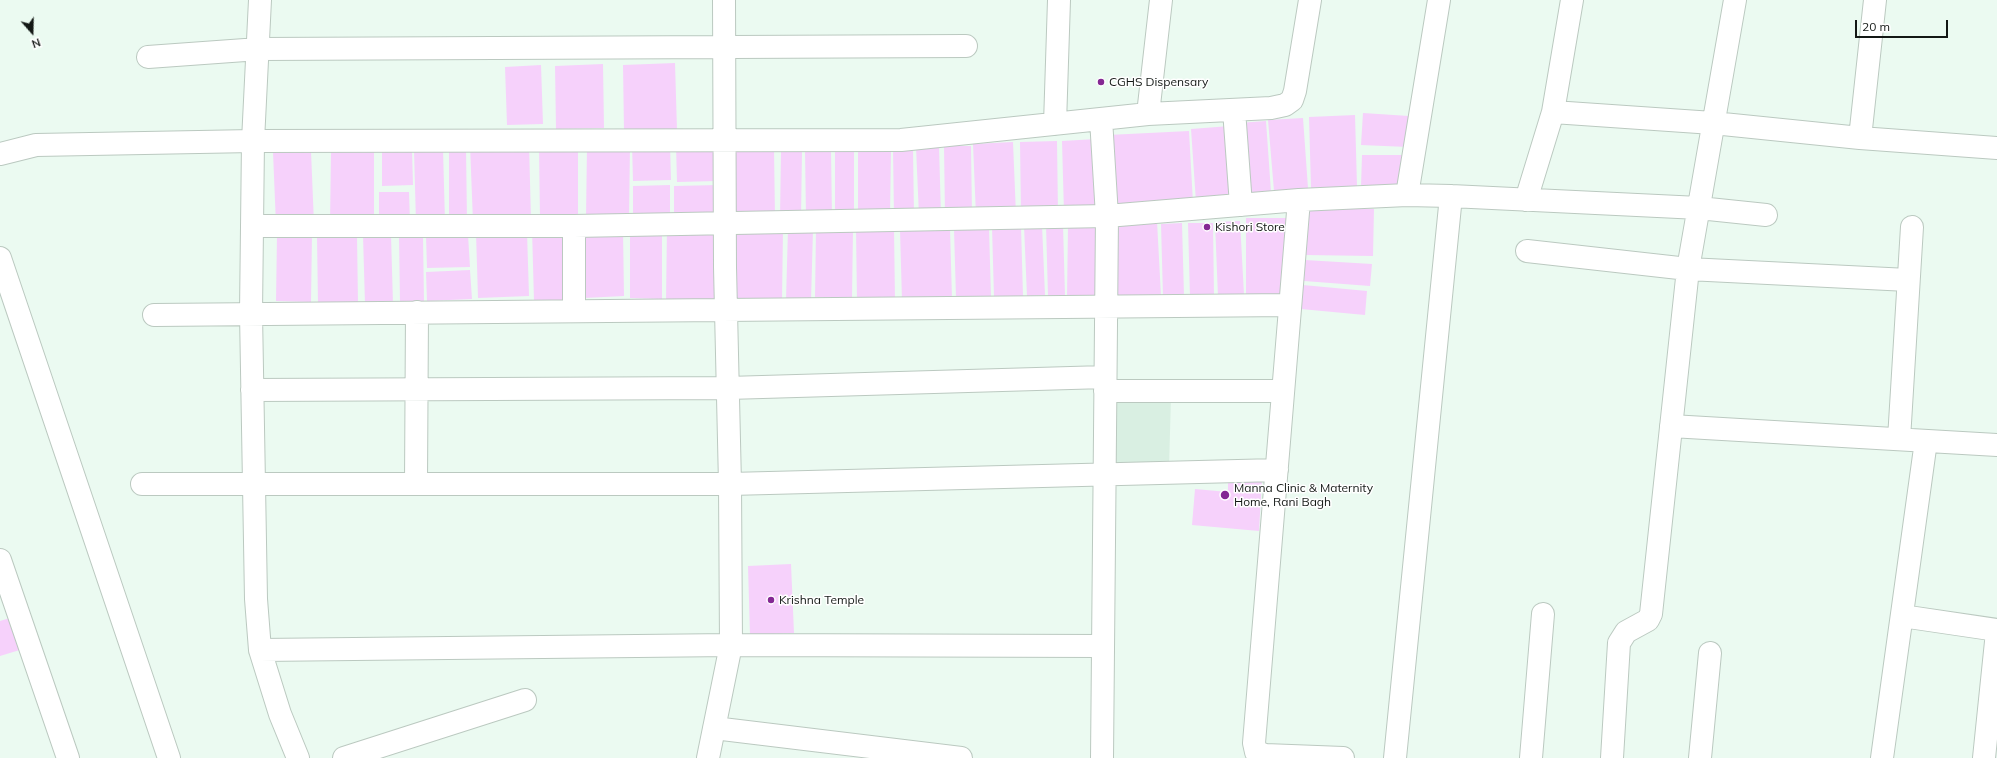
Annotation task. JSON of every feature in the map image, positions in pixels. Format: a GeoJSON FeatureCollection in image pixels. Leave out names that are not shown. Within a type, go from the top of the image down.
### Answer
{"type":"FeatureCollection","features":[{"type":"Feature","properties":{"kind":"street"},"geometry":{"type":"LineString","coordinates":[[260,0],[259,49],[253,141],[251,313],[256,599],[260,650],[280,714],[298,758]]}},
{"type":"Feature","properties":{"kind":"street"},"geometry":{"type":"LineString","coordinates":[[708,758],[731,645],[730,484],[725,223],[724,0]]}},
{"type":"Feature","properties":{"kind":"street"},"geometry":{"type":"LineString","coordinates":[[1055,124],[1059,0]]}},
{"type":"Feature","properties":{"kind":"street"},"geometry":{"type":"LineString","coordinates":[[1148,114],[1161,0]]}},
{"type":"Feature","properties":{"kind":"street"},"geometry":{"type":"LineString","coordinates":[[0,154],[36,144],[253,141],[901,140],[1148,114],[1271,108],[1285,105],[1292,100],[1295,91],[1310,0]]}},
{"type":"Feature","properties":{"kind":"street"},"geometry":{"type":"LineString","coordinates":[[1408,195],[1438,0]]}},
{"type":"Feature","properties":{"kind":"street"},"geometry":{"type":"LineString","coordinates":[[1526,200],[1553,112],[1572,0]]}},
{"type":"Feature","properties":{"kind":"street"},"geometry":{"type":"LineString","coordinates":[[1612,758],[1618,643],[1626,632],[1648,620],[1651,614],[1688,269],[1735,0]]}},
{"type":"Feature","properties":{"kind":"street"},"geometry":{"type":"LineString","coordinates":[[1860,138],[1875,0]]}},
{"type":"Feature","properties":{"kind":"street"},"geometry":{"type":"LineString","coordinates":[[148,57],[259,49],[966,46]]}},
{"type":"Feature","properties":{"kind":"street"},"geometry":{"type":"LineString","coordinates":[[1234,110],[1241,205]]}},
{"type":"Feature","properties":{"kind":"street"},"geometry":{"type":"LineString","coordinates":[[1553,112],[1714,123],[1860,138],[1997,148]]}},
{"type":"Feature","properties":{"kind":"street"},"geometry":{"type":"LineString","coordinates":[[1101,119],[1106,216],[1102,758]]}},
{"type":"Feature","properties":{"kind":"street"},"geometry":{"type":"LineString","coordinates":[[252,226],[574,226],[1106,216],[1299,200],[1408,195],[1699,208],[1766,215]]}},
{"type":"Feature","properties":{"kind":"street"},"geometry":{"type":"LineString","coordinates":[[1394,758],[1451,196]]}},
{"type":"Feature","properties":{"kind":"street"},"geometry":{"type":"LineString","coordinates":[[1299,200],[1254,743],[1256,752],[1265,755],[1343,758]]}},
{"type":"Feature","properties":{"kind":"street"},"geometry":{"type":"LineString","coordinates":[[574,226],[574,310]]}},
{"type":"Feature","properties":{"kind":"street"},"geometry":{"type":"LineString","coordinates":[[1898,439],[1912,227]]}},
{"type":"Feature","properties":{"kind":"street"},"geometry":{"type":"LineString","coordinates":[[1528,251],[1688,269],[1908,280]]}},
{"type":"Feature","properties":{"kind":"street"},"geometry":{"type":"LineString","coordinates":[[0,258],[169,758]]}},
{"type":"Feature","properties":{"kind":"street"},"geometry":{"type":"LineString","coordinates":[[154,315],[574,310],[727,311],[1290,305]]}},
{"type":"Feature","properties":{"kind":"street"},"geometry":{"type":"LineString","coordinates":[[416,483],[417,312]]}},
{"type":"Feature","properties":{"kind":"street"},"geometry":{"type":"LineString","coordinates":[[252,390],[728,388],[1105,384],[1283,391]]}},
{"type":"Feature","properties":{"kind":"street"},"geometry":{"type":"LineString","coordinates":[[1671,426],[1997,445]]}},
{"type":"Feature","properties":{"kind":"street"},"geometry":{"type":"LineString","coordinates":[[1882,758],[1926,441]]}},
{"type":"Feature","properties":{"kind":"street"},"geometry":{"type":"LineString","coordinates":[[142,484],[730,484],[1277,470]]}},
{"type":"Feature","properties":{"kind":"street"},"geometry":{"type":"LineString","coordinates":[[0,560],[68,758]]}},
{"type":"Feature","properties":{"kind":"street"},"geometry":{"type":"LineString","coordinates":[[1531,758],[1543,614]]}},
{"type":"Feature","properties":{"kind":"street"},"geometry":{"type":"LineString","coordinates":[[1902,616],[1997,631],[1984,758]]}},
{"type":"Feature","properties":{"kind":"street"},"geometry":{"type":"LineString","coordinates":[[260,650],[731,645],[1103,646]]}},
{"type":"Feature","properties":{"kind":"street"},"geometry":{"type":"LineString","coordinates":[[1700,758],[1710,653]]}},
{"type":"Feature","properties":{"kind":"street"},"geometry":{"type":"LineString","coordinates":[[344,758],[525,700]]}},
{"type":"Feature","properties":{"kind":"street"},"geometry":{"type":"LineString","coordinates":[[714,728],[961,758]]}},
{"type":"Feature","properties":{"kind":"shaded area"},"geometry":{"type":"Polygon","coordinates":[[[1171,397],[1169,468],[1108,471],[1109,399],[1171,397]]]}},
{"type":"Feature","properties":{"kind":"building"},"geometry":{"type":"Polygon","coordinates":[[[675,63],[677,130],[624,131],[623,65],[675,63]]]}},
{"type":"Feature","properties":{"kind":"building"},"geometry":{"type":"Polygon","coordinates":[[[603,64],[604,128],[556,129],[555,66],[603,64]]]}},
{"type":"Feature","properties":{"kind":"building"},"geometry":{"type":"Polygon","coordinates":[[[541,65],[543,124],[507,125],[505,67],[541,65]]]}},
{"type":"Feature","properties":{"kind":"building"},"geometry":{"type":"Polygon","coordinates":[[[1363,113],[1409,116],[1408,147],[1361,145],[1363,113]]]}},
{"type":"Feature","properties":{"kind":"building"},"geometry":{"type":"Polygon","coordinates":[[[1355,115],[1357,186],[1311,188],[1309,117],[1355,115]]]}},
{"type":"Feature","properties":{"kind":"building"},"geometry":{"type":"Polygon","coordinates":[[[1303,118],[1308,188],[1274,191],[1268,120],[1303,118]]]}},
{"type":"Feature","properties":{"kind":"building"},"geometry":{"type":"Polygon","coordinates":[[[1266,121],[1271,192],[1243,194],[1238,123],[1266,121]]]}},
{"type":"Feature","properties":{"kind":"building"},"geometry":{"type":"Polygon","coordinates":[[[1230,126],[1235,199],[1196,202],[1191,129],[1230,126]]]}},
{"type":"Feature","properties":{"kind":"building"},"geometry":{"type":"Polygon","coordinates":[[[1189,131],[1193,203],[1112,207],[1108,135],[1189,131]]]}},
{"type":"Feature","properties":{"kind":"building"},"geometry":{"type":"Polygon","coordinates":[[[1096,139],[1098,212],[1064,213],[1062,141],[1096,139]]]}},
{"type":"Feature","properties":{"kind":"building"},"geometry":{"type":"Polygon","coordinates":[[[1057,141],[1058,213],[1021,214],[1020,142],[1057,141]]]}},
{"type":"Feature","properties":{"kind":"building"},"geometry":{"type":"Polygon","coordinates":[[[1013,142],[1016,215],[976,216],[973,144],[1013,142]]]}},
{"type":"Feature","properties":{"kind":"building"},"geometry":{"type":"Polygon","coordinates":[[[529,143],[531,220],[473,222],[470,145],[529,143]]]}},
{"type":"Feature","properties":{"kind":"building"},"geometry":{"type":"Polygon","coordinates":[[[632,144],[670,144],[671,180],[633,181],[632,144]]]}},
{"type":"Feature","properties":{"kind":"building"},"geometry":{"type":"Polygon","coordinates":[[[676,145],[717,145],[717,181],[677,182],[676,145]]]}},
{"type":"Feature","properties":{"kind":"building"},"geometry":{"type":"Polygon","coordinates":[[[587,146],[630,146],[629,218],[586,218],[587,146]]]}},
{"type":"Feature","properties":{"kind":"building"},"geometry":{"type":"Polygon","coordinates":[[[939,146],[941,216],[919,216],[916,147],[939,146]]]}},
{"type":"Feature","properties":{"kind":"building"},"geometry":{"type":"Polygon","coordinates":[[[944,146],[971,146],[972,215],[945,215],[944,146]]]}},
{"type":"Feature","properties":{"kind":"building"},"geometry":{"type":"Polygon","coordinates":[[[539,147],[578,147],[578,219],[540,219],[539,147]]]}},
{"type":"Feature","properties":{"kind":"building"},"geometry":{"type":"Polygon","coordinates":[[[466,148],[467,221],[449,222],[449,149],[466,148]]]}},
{"type":"Feature","properties":{"kind":"building"},"geometry":{"type":"Polygon","coordinates":[[[443,149],[445,222],[416,223],[414,150],[443,149]]]}},
{"type":"Feature","properties":{"kind":"building"},"geometry":{"type":"Polygon","coordinates":[[[774,149],[775,218],[732,219],[731,150],[774,149]]]}},
{"type":"Feature","properties":{"kind":"building"},"geometry":{"type":"Polygon","coordinates":[[[893,149],[913,149],[914,216],[894,216],[893,149]]]}},
{"type":"Feature","properties":{"kind":"building"},"geometry":{"type":"Polygon","coordinates":[[[412,150],[413,185],[382,186],[382,151],[412,150]]]}},
{"type":"Feature","properties":{"kind":"building"},"geometry":{"type":"Polygon","coordinates":[[[831,150],[832,217],[806,217],[805,151],[831,150]]]}},
{"type":"Feature","properties":{"kind":"building"},"geometry":{"type":"Polygon","coordinates":[[[858,150],[891,150],[890,216],[858,216],[858,150]]]}},
{"type":"Feature","properties":{"kind":"building"},"geometry":{"type":"Polygon","coordinates":[[[311,151],[314,224],[276,225],[273,152],[311,151]]]}},
{"type":"Feature","properties":{"kind":"building"},"geometry":{"type":"Polygon","coordinates":[[[781,151],[802,151],[801,218],[780,217],[781,151]]]}},
{"type":"Feature","properties":{"kind":"building"},"geometry":{"type":"Polygon","coordinates":[[[835,151],[854,151],[854,216],[835,216],[835,151]]]}},
{"type":"Feature","properties":{"kind":"building"},"geometry":{"type":"Polygon","coordinates":[[[331,152],[374,152],[374,223],[330,224],[331,152]]]}},
{"type":"Feature","properties":{"kind":"building"},"geometry":{"type":"Polygon","coordinates":[[[1362,155],[1406,155],[1405,187],[1361,186],[1362,155]]]}},
{"type":"Feature","properties":{"kind":"building"},"geometry":{"type":"Polygon","coordinates":[[[670,185],[670,219],[633,219],[633,186],[670,185]]]}},
{"type":"Feature","properties":{"kind":"building"},"geometry":{"type":"Polygon","coordinates":[[[719,185],[719,220],[674,221],[674,186],[719,185]]]}},
{"type":"Feature","properties":{"kind":"building"},"geometry":{"type":"Polygon","coordinates":[[[379,192],[409,192],[410,223],[379,224],[379,192]]]}},
{"type":"Feature","properties":{"kind":"building"},"geometry":{"type":"Polygon","coordinates":[[[1306,207],[1374,209],[1373,256],[1305,255],[1306,207]]]}},
{"type":"Feature","properties":{"kind":"building"},"geometry":{"type":"Polygon","coordinates":[[[1246,218],[1290,218],[1290,296],[1246,296],[1246,218]]]}},
{"type":"Feature","properties":{"kind":"building"},"geometry":{"type":"Polygon","coordinates":[[[1157,221],[1161,296],[1112,299],[1109,223],[1157,221]]]}},
{"type":"Feature","properties":{"kind":"building"},"geometry":{"type":"Polygon","coordinates":[[[1240,221],[1244,295],[1218,297],[1215,222],[1240,221]]]}},
{"type":"Feature","properties":{"kind":"building"},"geometry":{"type":"Polygon","coordinates":[[[1182,223],[1184,296],[1163,297],[1161,224],[1182,223]]]}},
{"type":"Feature","properties":{"kind":"building"},"geometry":{"type":"Polygon","coordinates":[[[1188,223],[1213,223],[1214,297],[1190,298],[1188,223]]]}},
{"type":"Feature","properties":{"kind":"building"},"geometry":{"type":"Polygon","coordinates":[[[1042,225],[1045,295],[1027,296],[1024,226],[1042,225]]]}},
{"type":"Feature","properties":{"kind":"building"},"geometry":{"type":"Polygon","coordinates":[[[1046,225],[1063,225],[1065,296],[1048,296],[1046,225]]]}},
{"type":"Feature","properties":{"kind":"building"},"geometry":{"type":"Polygon","coordinates":[[[1021,226],[1023,296],[994,297],[992,227],[1021,226]]]}},
{"type":"Feature","properties":{"kind":"building"},"geometry":{"type":"Polygon","coordinates":[[[1068,226],[1099,227],[1098,297],[1067,297],[1068,226]]]}},
{"type":"Feature","properties":{"kind":"building"},"geometry":{"type":"Polygon","coordinates":[[[565,228],[567,300],[534,301],[532,229],[565,228]]]}},
{"type":"Feature","properties":{"kind":"building"},"geometry":{"type":"Polygon","coordinates":[[[667,228],[716,228],[715,302],[666,301],[667,228]]]}},
{"type":"Feature","properties":{"kind":"building"},"geometry":{"type":"Polygon","coordinates":[[[736,228],[783,229],[782,301],[734,300],[736,228]]]}},
{"type":"Feature","properties":{"kind":"building"},"geometry":{"type":"Polygon","coordinates":[[[950,228],[952,299],[902,301],[900,230],[950,228]]]}},
{"type":"Feature","properties":{"kind":"building"},"geometry":{"type":"Polygon","coordinates":[[[989,228],[991,297],[956,298],[954,229],[989,228]]]}},
{"type":"Feature","properties":{"kind":"building"},"geometry":{"type":"Polygon","coordinates":[[[630,229],[662,229],[662,299],[630,298],[630,229]]]}},
{"type":"Feature","properties":{"kind":"building"},"geometry":{"type":"Polygon","coordinates":[[[788,229],[813,230],[811,301],[786,300],[788,229]]]}},
{"type":"Feature","properties":{"kind":"building"},"geometry":{"type":"Polygon","coordinates":[[[856,229],[894,229],[895,301],[857,301],[856,229]]]}},
{"type":"Feature","properties":{"kind":"building"},"geometry":{"type":"Polygon","coordinates":[[[816,230],[853,230],[852,298],[815,297],[816,230]]]}},
{"type":"Feature","properties":{"kind":"building"},"geometry":{"type":"Polygon","coordinates":[[[623,231],[624,296],[584,298],[582,232],[623,231]]]}},
{"type":"Feature","properties":{"kind":"building"},"geometry":{"type":"Polygon","coordinates":[[[527,232],[529,296],[478,298],[476,233],[527,232]]]}},
{"type":"Feature","properties":{"kind":"building"},"geometry":{"type":"Polygon","coordinates":[[[277,235],[312,235],[311,302],[276,301],[277,235]]]}},
{"type":"Feature","properties":{"kind":"building"},"geometry":{"type":"Polygon","coordinates":[[[363,235],[391,235],[393,304],[365,304],[363,235]]]}},
{"type":"Feature","properties":{"kind":"building"},"geometry":{"type":"Polygon","coordinates":[[[468,235],[470,267],[427,268],[426,236],[468,235]]]}},
{"type":"Feature","properties":{"kind":"building"},"geometry":{"type":"Polygon","coordinates":[[[357,236],[358,303],[318,304],[317,237],[357,236]]]}},
{"type":"Feature","properties":{"kind":"building"},"geometry":{"type":"Polygon","coordinates":[[[399,236],[423,236],[424,302],[400,303],[399,236]]]}},
{"type":"Feature","properties":{"kind":"building"},"geometry":{"type":"Polygon","coordinates":[[[1305,260],[1372,264],[1370,286],[1304,281],[1305,260]]]}},
{"type":"Feature","properties":{"kind":"building"},"geometry":{"type":"Polygon","coordinates":[[[470,270],[472,299],[427,301],[426,272],[470,270]]]}},
{"type":"Feature","properties":{"kind":"building"},"geometry":{"type":"Polygon","coordinates":[[[1303,285],[1367,291],[1365,315],[1301,309],[1303,285]]]}},
{"type":"Feature","properties":{"kind":"building"},"geometry":{"type":"Polygon","coordinates":[[[1228,478],[1262,479],[1259,531],[1192,525],[1195,489],[1228,492],[1228,478]]]}},
{"type":"Feature","properties":{"kind":"building","name":"Krishna Temple"},"geometry":{"type":"Polygon","coordinates":[[[791,564],[794,633],[750,635],[748,566],[791,564]]]}},
{"type":"Feature","properties":{"kind":"building"},"geometry":{"type":"Polygon","coordinates":[[[13,617],[23,649],[0,656],[0,621],[13,617]]]}},
{"type":"Feature","properties":{"kind":"place","name":"CGHS Dispensary"},"geometry":{"type":"Point","coordinates":[1101,82]}},
{"type":"Feature","properties":{"kind":"place","name":"Kishori Store"},"geometry":{"type":"Point","coordinates":[1207,227]}},
{"type":"Feature","properties":{"kind":"place","name":"Manna Clinic & Maternity Home, Rani Bagh"},"geometry":{"type":"Point","coordinates":[1225,495]}},
{"type":"Feature","properties":{"kind":"place","name":"Krishna Temple"},"geometry":{"type":"Point","coordinates":[771,600]}}]}
